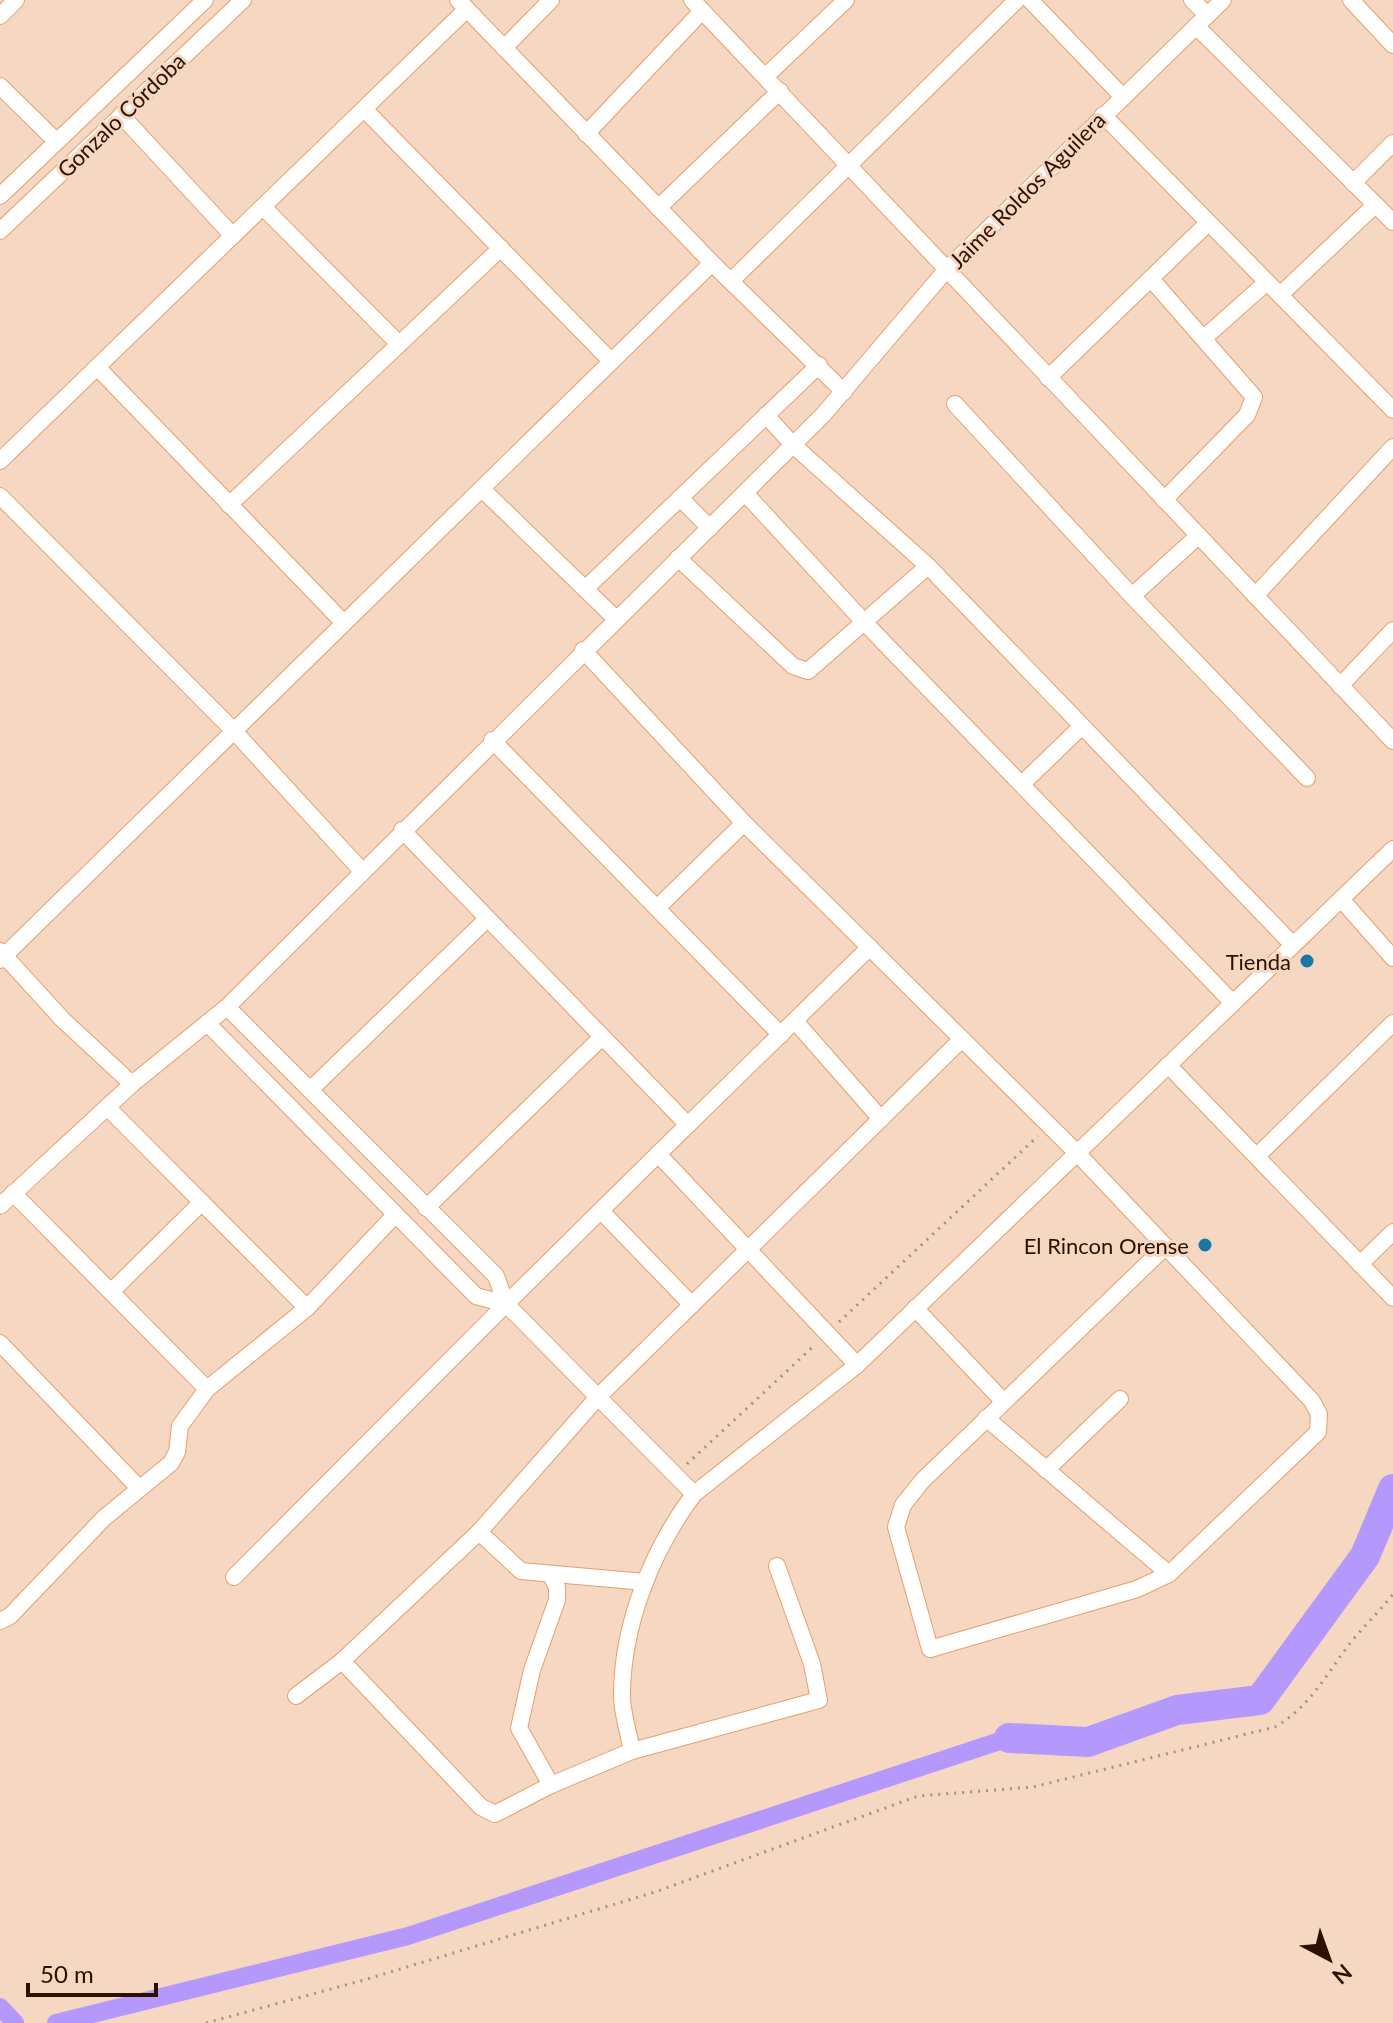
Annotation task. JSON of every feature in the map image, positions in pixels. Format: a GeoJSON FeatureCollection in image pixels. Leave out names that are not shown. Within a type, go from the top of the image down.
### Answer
{"type":"FeatureCollection","features":[{"type":"Feature","properties":{"kind":"street"},"geometry":{"type":"LineString","coordinates":[[0,16],[16,0]]}},
{"type":"Feature","properties":{"kind":"street","name":"Gonzalo Córdoba"},"geometry":{"type":"LineString","coordinates":[[0,196],[205,0]]}},
{"type":"Feature","properties":{"kind":"street","name":"Gonzalo Córdoba"},"geometry":{"type":"LineString","coordinates":[[0,231],[243,0]]}},
{"type":"Feature","properties":{"kind":"street"},"geometry":{"type":"LineString","coordinates":[[504,48],[551,0]]}},
{"type":"Feature","properties":{"kind":"street"},"geometry":{"type":"LineString","coordinates":[[766,76],[846,0]]}},
{"type":"Feature","properties":{"kind":"street"},"geometry":{"type":"LineString","coordinates":[[731,281],[1017,0]]}},
{"type":"Feature","properties":{"kind":"street"},"geometry":{"type":"LineString","coordinates":[[1030,0],[1122,96]]}},
{"type":"Feature","properties":{"kind":"street"},"geometry":{"type":"LineString","coordinates":[[1192,0],[1202,21],[1393,222]]}},
{"type":"Feature","properties":{"kind":"street","name":"Jaime Roldos Aguilera"},"geometry":{"type":"LineString","coordinates":[[0,1206],[132,1084],[227,1007],[361,870],[710,528],[844,392],[947,269],[1223,0]]}},
{"type":"Feature","properties":{"kind":"street"},"geometry":{"type":"LineString","coordinates":[[1351,0],[1392,41]]}},
{"type":"Feature","properties":{"kind":"street"},"geometry":{"type":"LineString","coordinates":[[0,461],[364,109],[462,5],[712,263],[844,392]]}},
{"type":"Feature","properties":{"kind":"street"},"geometry":{"type":"LineString","coordinates":[[586,134],[697,5],[1393,741]]}},
{"type":"Feature","properties":{"kind":"street"},"geometry":{"type":"LineString","coordinates":[[0,86],[56,141]]}},
{"type":"Feature","properties":{"kind":"street"},"geometry":{"type":"LineString","coordinates":[[658,208],[780,91]]}},
{"type":"Feature","properties":{"kind":"street"},"geometry":{"type":"LineString","coordinates":[[364,109],[611,361]]}},
{"type":"Feature","properties":{"kind":"street"},"geometry":{"type":"LineString","coordinates":[[121,115],[233,236]]}},
{"type":"Feature","properties":{"kind":"street"},"geometry":{"type":"LineString","coordinates":[[1103,115],[1393,410]]}},
{"type":"Feature","properties":{"kind":"street"},"geometry":{"type":"LineString","coordinates":[[1353,183],[1393,143]]}},
{"type":"Feature","properties":{"kind":"street"},"geometry":{"type":"LineString","coordinates":[[1280,295],[1375,205]]}},
{"type":"Feature","properties":{"kind":"street"},"geometry":{"type":"LineString","coordinates":[[263,207],[399,344]]}},
{"type":"Feature","properties":{"kind":"street"},"geometry":{"type":"LineString","coordinates":[[1048,378],[1208,223]]}},
{"type":"Feature","properties":{"kind":"street"},"geometry":{"type":"LineString","coordinates":[[229,505],[501,248]]}},
{"type":"Feature","properties":{"kind":"street"},"geometry":{"type":"LineString","coordinates":[[132,1084],[63,1020],[1,956],[235,732],[343,622],[483,490],[712,263]]}},
{"type":"Feature","properties":{"kind":"street"},"geometry":{"type":"LineString","coordinates":[[1152,280],[1248,389],[1255,403],[1164,500]]}},
{"type":"Feature","properties":{"kind":"street"},"geometry":{"type":"LineString","coordinates":[[1204,338],[1267,282]]}},
{"type":"Feature","properties":{"kind":"street"},"geometry":{"type":"LineString","coordinates":[[585,589],[819,365]]}},
{"type":"Feature","properties":{"kind":"street"},"geometry":{"type":"LineString","coordinates":[[97,367],[343,622]]}},
{"type":"Feature","properties":{"kind":"street"},"geometry":{"type":"LineString","coordinates":[[955,404],[1132,596],[1307,778]]}},
{"type":"Feature","properties":{"kind":"street"},"geometry":{"type":"LineString","coordinates":[[766,415],[792,444],[928,566],[1293,945]]}},
{"type":"Feature","properties":{"kind":"street"},"geometry":{"type":"LineString","coordinates":[[1255,596],[1393,447]]}},
{"type":"Feature","properties":{"kind":"street"},"geometry":{"type":"LineString","coordinates":[[483,490],[615,618]]}},
{"type":"Feature","properties":{"kind":"street"},"geometry":{"type":"LineString","coordinates":[[745,493],[865,623],[1233,1003]]}},
{"type":"Feature","properties":{"kind":"street"},"geometry":{"type":"LineString","coordinates":[[0,496],[235,732],[361,870]]}},
{"type":"Feature","properties":{"kind":"street"},"geometry":{"type":"LineString","coordinates":[[680,498],[710,528]]}},
{"type":"Feature","properties":{"kind":"street"},"geometry":{"type":"LineString","coordinates":[[1132,596],[1198,536]]}},
{"type":"Feature","properties":{"kind":"street"},"geometry":{"type":"LineString","coordinates":[[678,558],[801,670],[812,670],[928,566]]}},
{"type":"Feature","properties":{"kind":"street"},"geometry":{"type":"LineString","coordinates":[[1340,686],[1393,630]]}},
{"type":"Feature","properties":{"kind":"street"},"geometry":{"type":"LineString","coordinates":[[583,650],[744,823],[1077,1153],[1166,1246],[1312,1401],[1319,1414],[1318,1432],[1169,1574],[1137,1589],[930,1649],[896,1527],[911,1494],[1166,1246]]}},
{"type":"Feature","properties":{"kind":"street"},"geometry":{"type":"LineString","coordinates":[[1023,783],[1082,726]]}},
{"type":"Feature","properties":{"kind":"street"},"geometry":{"type":"LineString","coordinates":[[492,740],[781,1035]]}},
{"type":"Feature","properties":{"kind":"street"},"geometry":{"type":"LineString","coordinates":[[657,908],[744,823]]}},
{"type":"Feature","properties":{"kind":"street"},"geometry":{"type":"LineString","coordinates":[[402,830],[688,1125]]}},
{"type":"Feature","properties":{"kind":"street"},"geometry":{"type":"LineString","coordinates":[[632,1751],[622,1698],[633,1620],[645,1582],[677,1517],[694,1494],[857,1365],[1393,849]]}},
{"type":"Feature","properties":{"kind":"street"},"geometry":{"type":"LineString","coordinates":[[1341,899],[1393,958]]}},
{"type":"Feature","properties":{"kind":"street"},"geometry":{"type":"LineString","coordinates":[[310,1090],[487,919]]}},
{"type":"Feature","properties":{"kind":"street"},"geometry":{"type":"LineString","coordinates":[[234,1577],[506,1304],[870,947]]}},
{"type":"Feature","properties":{"kind":"street"},"geometry":{"type":"LineString","coordinates":[[227,1007],[496,1276],[506,1304],[694,1494]]}},
{"type":"Feature","properties":{"kind":"street"},"geometry":{"type":"LineString","coordinates":[[795,1021],[881,1119]]}},
{"type":"Feature","properties":{"kind":"street"},"geometry":{"type":"LineString","coordinates":[[207,1023],[476,1296],[506,1304]]}},
{"type":"Feature","properties":{"kind":"street"},"geometry":{"type":"LineString","coordinates":[[1257,1156],[1393,1023]]}},
{"type":"Feature","properties":{"kind":"street"},"geometry":{"type":"LineString","coordinates":[[426,1208],[602,1037]]}},
{"type":"Feature","properties":{"kind":"street"},"geometry":{"type":"LineString","coordinates":[[296,1696],[342,1661],[479,1532],[598,1397],[962,1039]]}},
{"type":"Feature","properties":{"kind":"street"},"geometry":{"type":"LineString","coordinates":[[1168,1065],[1393,1298]]}},
{"type":"Feature","properties":{"kind":"street"},"geometry":{"type":"LineString","coordinates":[[107,1107],[307,1308]]}},
{"type":"Feature","properties":{"kind":"street"},"geometry":{"type":"LineString","coordinates":[[658,1154],[857,1365]]}},
{"type":"Feature","properties":{"kind":"street"},"geometry":{"type":"LineString","coordinates":[[13,1193],[113,1290],[207,1389]]}},
{"type":"Feature","properties":{"kind":"street"},"geometry":{"type":"LineString","coordinates":[[113,1290],[202,1202]]}},
{"type":"Feature","properties":{"kind":"street"},"geometry":{"type":"LineString","coordinates":[[601,1211],[692,1305]]}},
{"type":"Feature","properties":{"kind":"street"},"geometry":{"type":"LineString","coordinates":[[0,1621],[10,1616],[138,1487],[171,1463],[180,1426],[207,1389],[307,1308],[395,1215]]}},
{"type":"Feature","properties":{"kind":"street"},"geometry":{"type":"LineString","coordinates":[[1360,1264],[1393,1232]]}},
{"type":"Feature","properties":{"kind":"street"},"geometry":{"type":"LineString","coordinates":[[915,1308],[1004,1402]]}},
{"type":"Feature","properties":{"kind":"street"},"geometry":{"type":"LineString","coordinates":[[0,1343],[138,1487]]}},
{"type":"Feature","properties":{"kind":"street"},"geometry":{"type":"LineString","coordinates":[[1046,1470],[1120,1399]]}},
{"type":"Feature","properties":{"kind":"street"},"geometry":{"type":"LineString","coordinates":[[986,1418],[1169,1574]]}},
{"type":"Feature","properties":{"kind":"street"},"geometry":{"type":"LineString","coordinates":[[479,1532],[521,1571],[645,1582]]}},
{"type":"Feature","properties":{"kind":"street"},"geometry":{"type":"LineString","coordinates":[[342,1661],[489,1813],[495,1814],[551,1785],[632,1751],[819,1700],[789,1590],[777,1566]]}},
{"type":"Feature","properties":{"kind":"street"},"geometry":{"type":"LineString","coordinates":[[550,1574],[557,1587],[557,1600],[532,1670],[519,1728],[551,1785]]}},
{"type":"Feature","properties":{"kind":"path"},"geometry":{"type":"LineString","coordinates":[[675,1475],[1050,1125]]}},
{"type":"Feature","properties":{"kind":"path"},"geometry":{"type":"LineString","coordinates":[[206,2023],[364,1980],[655,1892],[918,1796],[1033,1787],[1275,1727],[1295,1715],[1310,1699],[1351,1642],[1393,1594]]}},
{"type":"Feature","properties":{"kind":"waterway"},"geometry":{"type":"LineString","coordinates":[[1009,1738],[1088,1742],[1177,1710],[1260,1700],[1365,1556],[1393,1489]]}},
{"type":"Feature","properties":{"kind":"waterway"},"geometry":{"type":"LineString","coordinates":[[56,2023],[408,1936],[1009,1738]]}},
{"type":"Feature","properties":{"kind":"waterway"},"geometry":{"type":"LineString","coordinates":[[0,2007],[15,2023]]}},
{"type":"Feature","properties":{"kind":"place","name":"Tienda"},"geometry":{"type":"Point","coordinates":[1307,961]}},
{"type":"Feature","properties":{"kind":"place","name":"El Rincon Orense"},"geometry":{"type":"Point","coordinates":[1205,1245]}}]}
